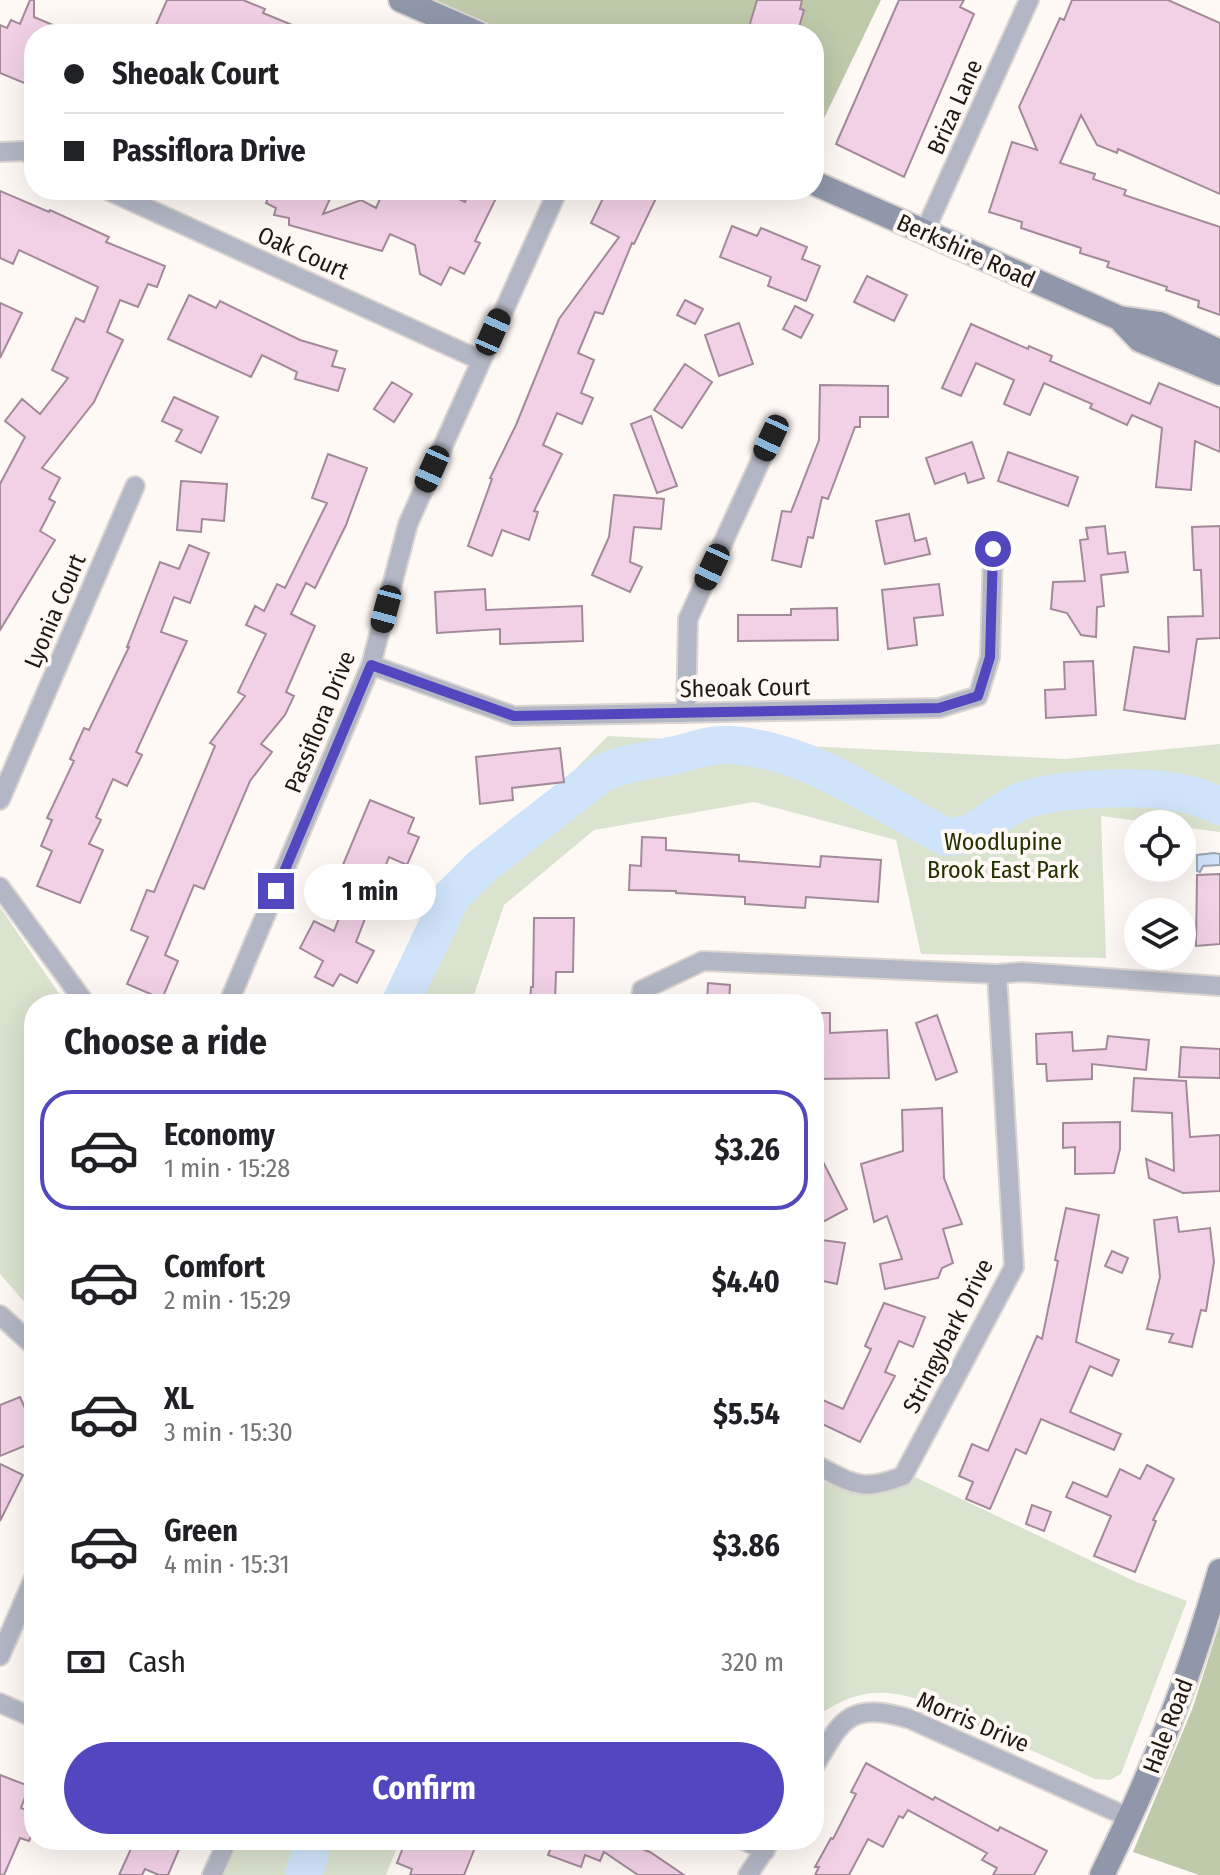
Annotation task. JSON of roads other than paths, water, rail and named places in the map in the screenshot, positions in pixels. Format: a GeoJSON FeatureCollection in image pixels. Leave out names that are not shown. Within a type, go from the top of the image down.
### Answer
{"type":"FeatureCollection","features":[{"type":"Feature","properties":{"kind":"main road"},"geometry":{"type":"LineString","coordinates":[[401,0],[456,24]]}},
{"type":"Feature","properties":{"kind":"main road","name":"Berkshire Road"},"geometry":{"type":"LineString","coordinates":[[824,188],[1119,318],[1160,324],[1220,352]]}},
{"type":"Feature","properties":{"kind":"main road","name":"Berkshire Road"},"geometry":{"type":"LineString","coordinates":[[1119,318],[1140,340],[1220,373]]}},
{"type":"Feature","properties":{"kind":"main road","name":"Hale Road"},"geometry":{"type":"LineString","coordinates":[[1102,1875],[1176,1713],[1220,1571]]}},
{"type":"Feature","properties":{"kind":"street","name":"Briza Lane"},"geometry":{"type":"LineString","coordinates":[[924,233],[1029,0]]}},
{"type":"Feature","properties":{"kind":"street"},"geometry":{"type":"LineString","coordinates":[[0,152],[24,151]]}},
{"type":"Feature","properties":{"kind":"street","name":"Oak Court"},"geometry":{"type":"LineString","coordinates":[[129,200],[480,360]]}},
{"type":"Feature","properties":{"kind":"street","name":"Passiflora Drive"},"geometry":{"type":"LineString","coordinates":[[232,994],[371,665],[408,524],[553,200]]}},
{"type":"Feature","properties":{"kind":"street"},"geometry":{"type":"LineString","coordinates":[[686,713],[688,619],[771,438]]}},
{"type":"Feature","properties":{"kind":"street","name":"Lyonia Court"},"geometry":{"type":"LineString","coordinates":[[0,800],[135,486]]}},
{"type":"Feature","properties":{"kind":"street","name":"Sheoak Court"},"geometry":{"type":"LineString","coordinates":[[371,665],[514,716],[939,708],[978,696],[990,657],[993,549]]}},
{"type":"Feature","properties":{"kind":"street"},"geometry":{"type":"LineString","coordinates":[[0,887],[79,994]]}},
{"type":"Feature","properties":{"kind":"street"},"geometry":{"type":"LineString","coordinates":[[641,994],[642,990],[703,961],[997,974],[1022,972],[1220,986]]}},
{"type":"Feature","properties":{"kind":"street","name":"Stringybark Drive"},"geometry":{"type":"LineString","coordinates":[[824,1468],[862,1485],[878,1485],[903,1476],[1014,1267],[997,974]]}},
{"type":"Feature","properties":{"kind":"street"},"geometry":{"type":"LineString","coordinates":[[0,1315],[24,1337]]}},
{"type":"Feature","properties":{"kind":"street"},"geometry":{"type":"LineString","coordinates":[[0,1656],[24,1601]]}},
{"type":"Feature","properties":{"kind":"street"},"geometry":{"type":"LineString","coordinates":[[0,1703],[24,1714]]}},
{"type":"Feature","properties":{"kind":"street","name":"Morris Drive"},"geometry":{"type":"LineString","coordinates":[[824,1750],[839,1724],[855,1715],[886,1712],[910,1719],[1130,1818]]}},
{"type":"Feature","properties":{"kind":"street"},"geometry":{"type":"LineString","coordinates":[[212,1875],[223,1850]]}},
{"type":"Feature","properties":{"kind":"street"},"geometry":{"type":"LineString","coordinates":[[748,1875],[765,1850]]}},
{"type":"Feature","properties":{"kind":"water"},"geometry":{"type":"Polygon","coordinates":[[[1220,854],[1220,865],[1203,866],[1200,872],[1197,871],[1197,855],[1220,854]]]}},
{"type":"Feature","properties":{"kind":"waterway"},"geometry":{"type":"LineString","coordinates":[[405,994],[451,897],[481,867],[599,775],[625,765],[716,745],[760,749],[816,767],[946,837],[976,830],[1006,809],[1032,798],[1075,791],[1124,788],[1169,791],[1195,796],[1220,806]]}},
{"type":"Feature","properties":{"kind":"waterway"},"geometry":{"type":"LineString","coordinates":[[304,1875],[310,1850]]}},
{"type":"Feature","properties":{"kind":"park label","name":"Woodlupine Brook East Park"},"geometry":{"type":"Point","coordinates":[1003,856]}}]}
